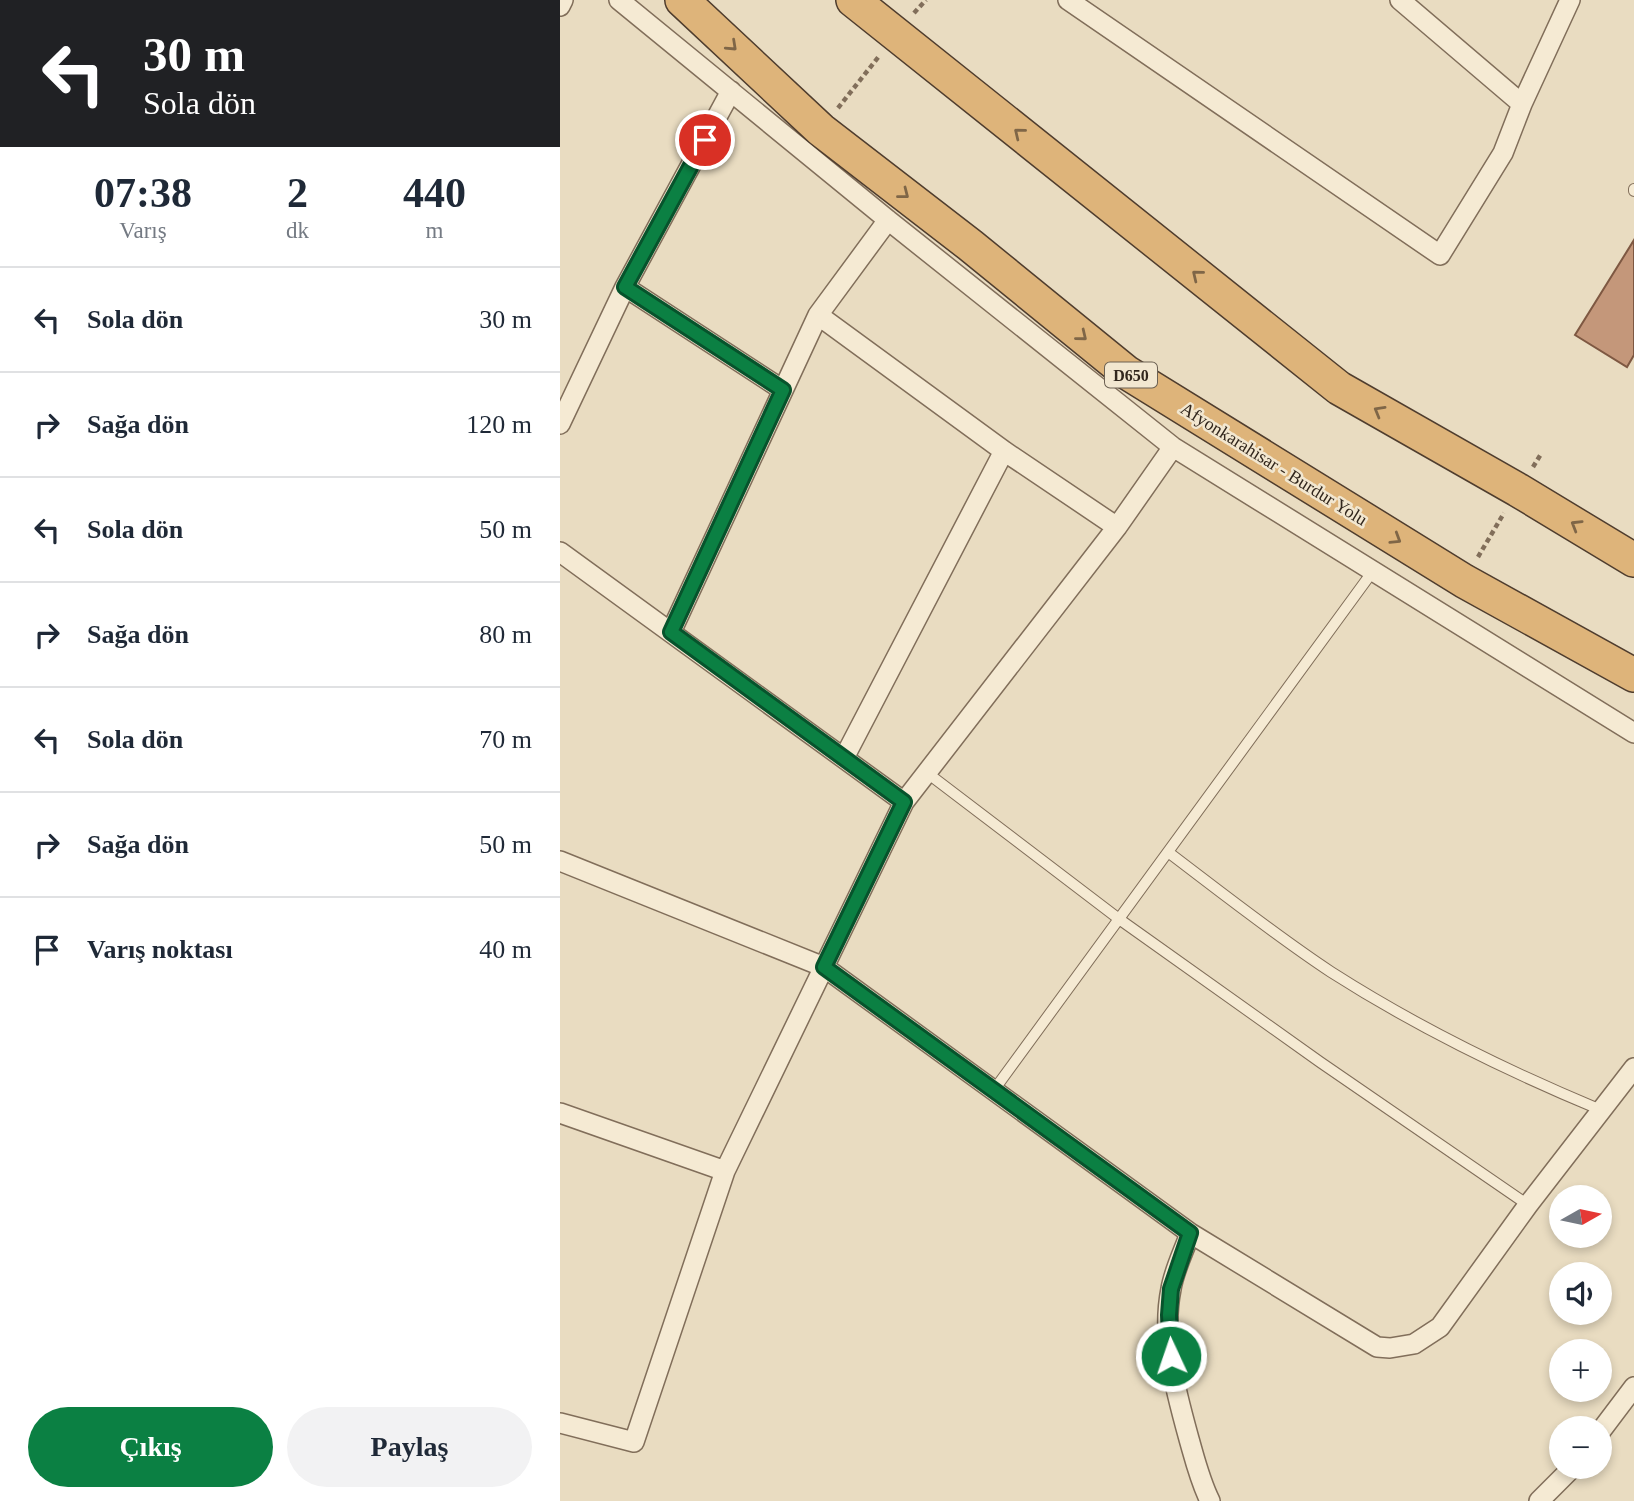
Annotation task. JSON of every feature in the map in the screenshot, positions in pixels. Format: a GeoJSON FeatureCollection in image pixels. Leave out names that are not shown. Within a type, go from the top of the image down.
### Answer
{"type":"FeatureCollection","features":[{"type":"Feature","properties":{"kind":"highway","name":"Afyonkarahisar - Burdur Yolu"},"geometry":{"type":"LineString","coordinates":[[681,0],[821,130],[1126,372],[1464,582],[1634,675]]}},
{"type":"Feature","properties":{"kind":"highway"},"geometry":{"type":"LineString","coordinates":[[853,0],[1339,388],[1634,560]]}},
{"type":"Feature","properties":{"kind":"street"},"geometry":{"type":"LineString","coordinates":[[560,6],[564,0]]}},
{"type":"Feature","properties":{"kind":"street"},"geometry":{"type":"LineString","coordinates":[[619,0],[888,220],[1173,447],[1634,733]]}},
{"type":"Feature","properties":{"kind":"street"},"geometry":{"type":"LineString","coordinates":[[1068,0],[1440,255],[1503,153],[1522,104],[1570,0]]}},
{"type":"Feature","properties":{"kind":"street"},"geometry":{"type":"LineString","coordinates":[[1400,0],[1522,104]]}},
{"type":"Feature","properties":{"kind":"street"},"geometry":{"type":"LineString","coordinates":[[560,424],[625,287],[731,91]]}},
{"type":"Feature","properties":{"kind":"street"},"geometry":{"type":"LineString","coordinates":[[671,632],[818,315],[888,220]]}},
{"type":"Feature","properties":{"kind":"street"},"geometry":{"type":"LineString","coordinates":[[625,287],[783,390]]}},
{"type":"Feature","properties":{"kind":"street"},"geometry":{"type":"LineString","coordinates":[[818,315],[1004,451],[1117,527]]}},
{"type":"Feature","properties":{"kind":"street"},"geometry":{"type":"LineString","coordinates":[[560,1423],[634,1442],[725,1171],[904,802],[1117,527],[1173,447]]}},
{"type":"Feature","properties":{"kind":"street"},"geometry":{"type":"LineString","coordinates":[[844,758],[1004,451]]}},
{"type":"Feature","properties":{"kind":"street"},"geometry":{"type":"LineString","coordinates":[[560,552],[904,802]]}},
{"type":"Feature","properties":{"kind":"street"},"geometry":{"type":"LineString","coordinates":[[560,861],[824,967],[1190,1233],[1377,1347],[1414,1344],[1440,1327],[1528,1205],[1634,1068]]}},
{"type":"Feature","properties":{"kind":"street"},"geometry":{"type":"LineString","coordinates":[[560,1113],[725,1171]]}},
{"type":"Feature","properties":{"kind":"street"},"geometry":{"type":"LineString","coordinates":[[1190,1233],[1171,1289],[1169,1341],[1172,1372],[1202,1484],[1210,1501]]}},
{"type":"Feature","properties":{"kind":"street"},"geometry":{"type":"LineString","coordinates":[[1612,1417],[1634,1387]]}},
{"type":"Feature","properties":{"kind":"street"},"geometry":{"type":"LineString","coordinates":[[1539,1501],[1561,1479]]}},
{"type":"Feature","properties":{"kind":"lane"},"geometry":{"type":"LineString","coordinates":[[994,1090],[1373,571]]}},
{"type":"Feature","properties":{"kind":"lane"},"geometry":{"type":"LineString","coordinates":[[926,772],[1119,919],[1528,1205]]}},
{"type":"Feature","properties":{"kind":"lane"},"geometry":{"type":"LineString","coordinates":[[1168,852],[1270,930],[1394,1010],[1506,1069],[1601,1110]]}},
{"type":"Feature","properties":{"kind":"path"},"geometry":{"type":"LineString","coordinates":[[821,130],[895,34],[926,0]]}},
{"type":"Feature","properties":{"kind":"path"},"geometry":{"type":"LineString","coordinates":[[1464,582],[1541,454]]}},
{"type":"Feature","properties":{"kind":"building"},"geometry":{"type":"Polygon","coordinates":[[[1634,240],[1634,355],[1627,367],[1575,335],[1634,240]]]}},
{"type":"Feature","properties":{"kind":"route"},"geometry":{"type":"LineString","coordinates":[[705,140],[625,287],[783,390],[671,632],[904,802],[824,967],[1190,1233],[1171,1289],[1171,1356]]}}]}
